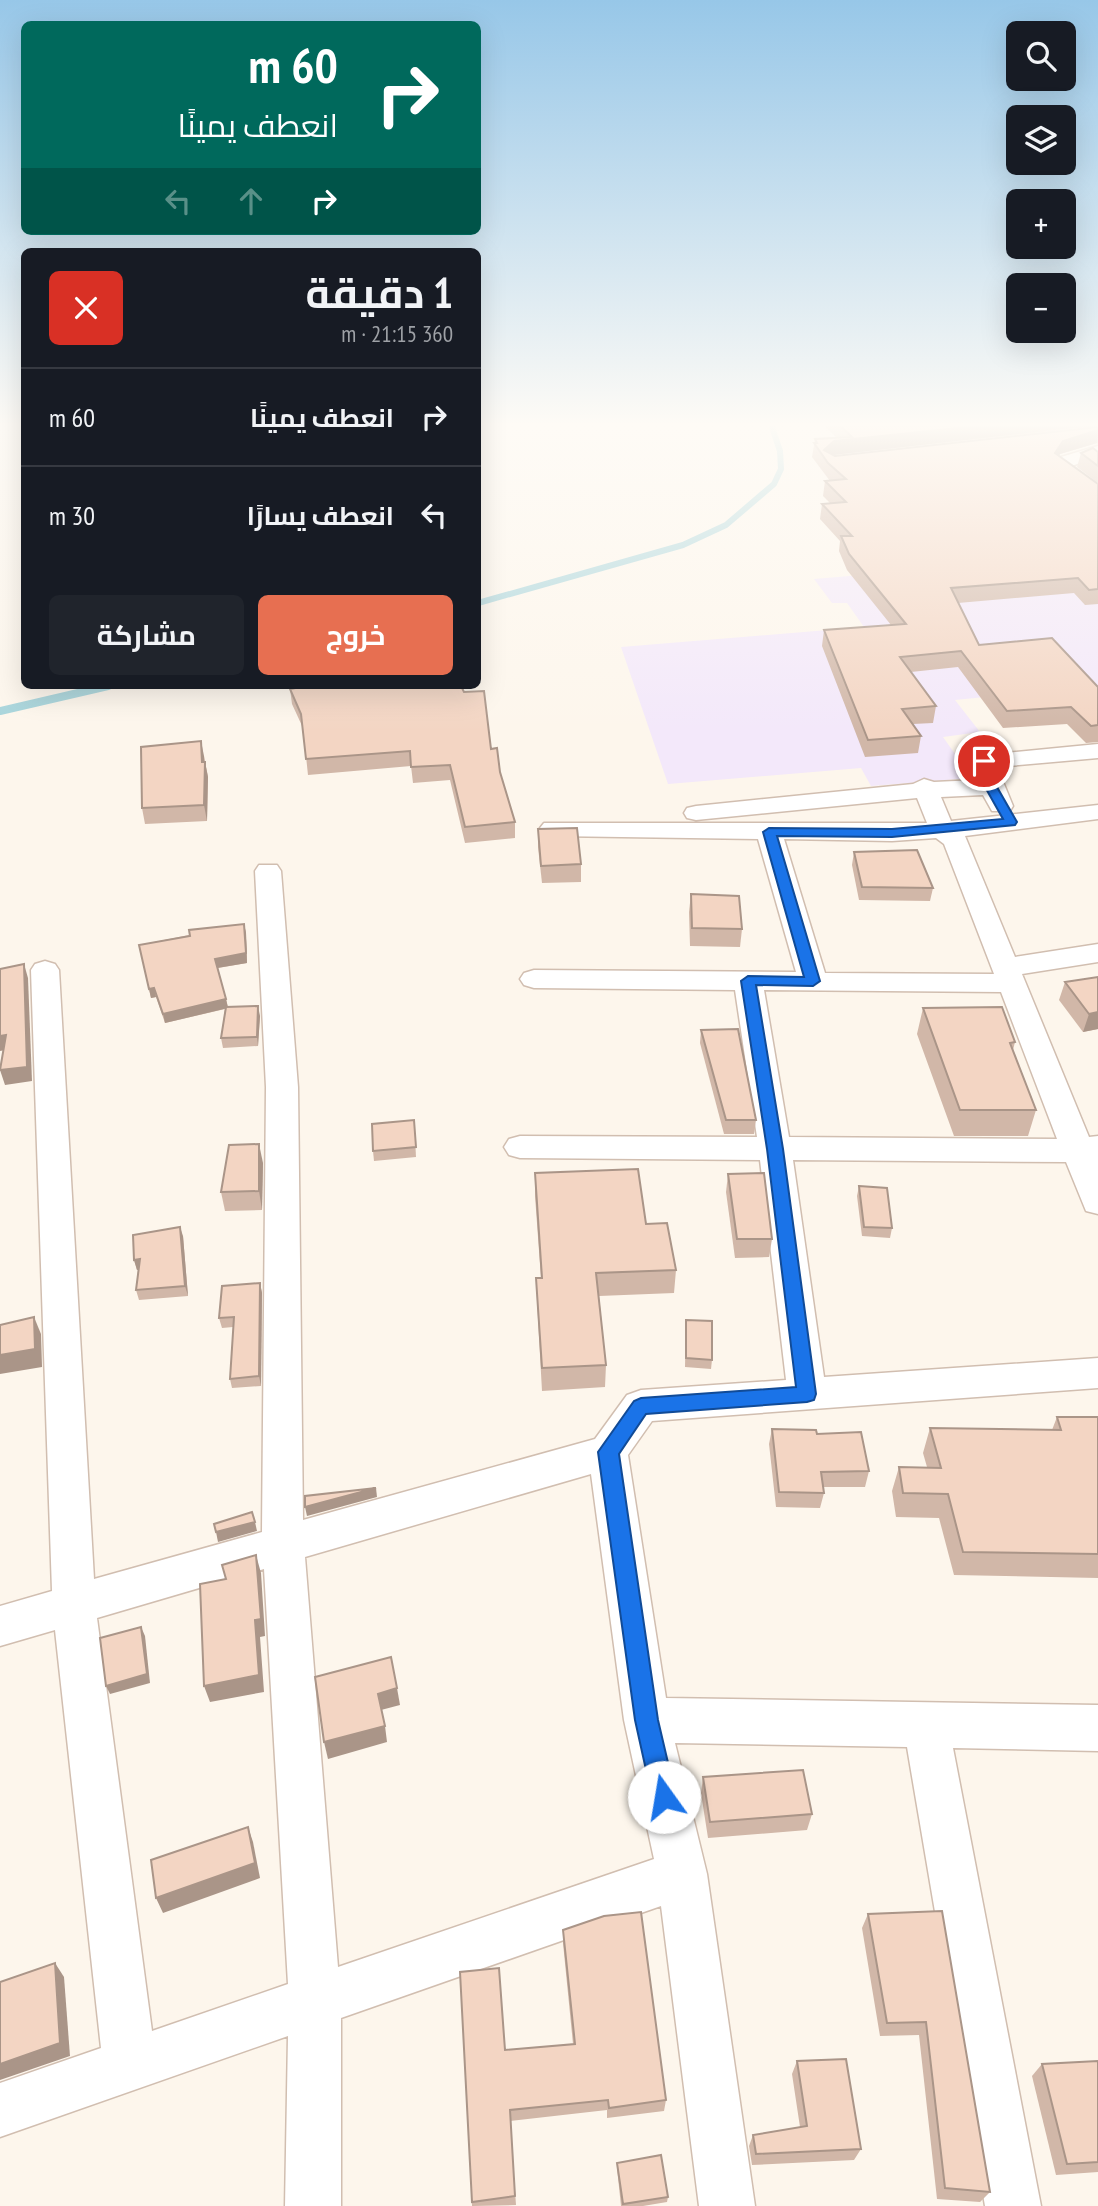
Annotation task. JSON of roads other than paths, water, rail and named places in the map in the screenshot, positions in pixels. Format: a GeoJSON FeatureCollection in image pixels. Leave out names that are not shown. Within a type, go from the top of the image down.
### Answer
{"type":"FeatureCollection","features":[{"type":"Feature","properties":{"kind":"street"},"geometry":{"type":"LineString","coordinates":[[1011,822],[991,787],[984,761],[1098,751]]}},
{"type":"Feature","properties":{"kind":"street"},"geometry":{"type":"LineString","coordinates":[[553,828],[594,826],[925,788],[991,787]]}},
{"type":"Feature","properties":{"kind":"street"},"geometry":{"type":"LineString","coordinates":[[925,788],[943,831],[956,840],[1007,975],[1088,1149],[1098,1202]]}},
{"type":"Feature","properties":{"kind":"street"},"geometry":{"type":"LineString","coordinates":[[594,826],[769,832],[943,831],[1098,812]]}},
{"type":"Feature","properties":{"kind":"street"},"geometry":{"type":"LineString","coordinates":[[769,832],[813,981]]}},
{"type":"Feature","properties":{"kind":"street"},"geometry":{"type":"LineString","coordinates":[[268,871],[282,1087],[283,1545],[315,2004],[313,2206]]}},
{"type":"Feature","properties":{"kind":"street"},"geometry":{"type":"LineString","coordinates":[[534,979],[813,981],[1007,975],[1098,953]]}},
{"type":"Feature","properties":{"kind":"street"},"geometry":{"type":"LineString","coordinates":[[45,970],[74,1605],[130,2065]]}},
{"type":"Feature","properties":{"kind":"street"},"geometry":{"type":"LineString","coordinates":[[748,981],[775,1149],[807,1394]]}},
{"type":"Feature","properties":{"kind":"street"},"geometry":{"type":"LineString","coordinates":[[520,1147],[1088,1149]]}},
{"type":"Feature","properties":{"kind":"street"},"geometry":{"type":"LineString","coordinates":[[0,1626],[608,1452],[641,1406],[1098,1373]]}},
{"type":"Feature","properties":{"kind":"street"},"geometry":{"type":"LineString","coordinates":[[608,1452],[647,1720],[682,1874],[727,2206]]}},
{"type":"Feature","properties":{"kind":"street"},"geometry":{"type":"LineString","coordinates":[[647,1720],[1098,1728]]}},
{"type":"Feature","properties":{"kind":"street"},"geometry":{"type":"LineString","coordinates":[[926,1726],[1013,2206]]}},
{"type":"Feature","properties":{"kind":"street"},"geometry":{"type":"LineString","coordinates":[[0,2110],[315,2004],[682,1874]]}},
{"type":"Feature","properties":{"kind":"waterway"},"geometry":{"type":"LineString","coordinates":[[481,602],[683,545],[722,527]]}},
{"type":"Feature","properties":{"kind":"waterway"},"geometry":{"type":"LineString","coordinates":[[0,711],[95,689]]}}]}
